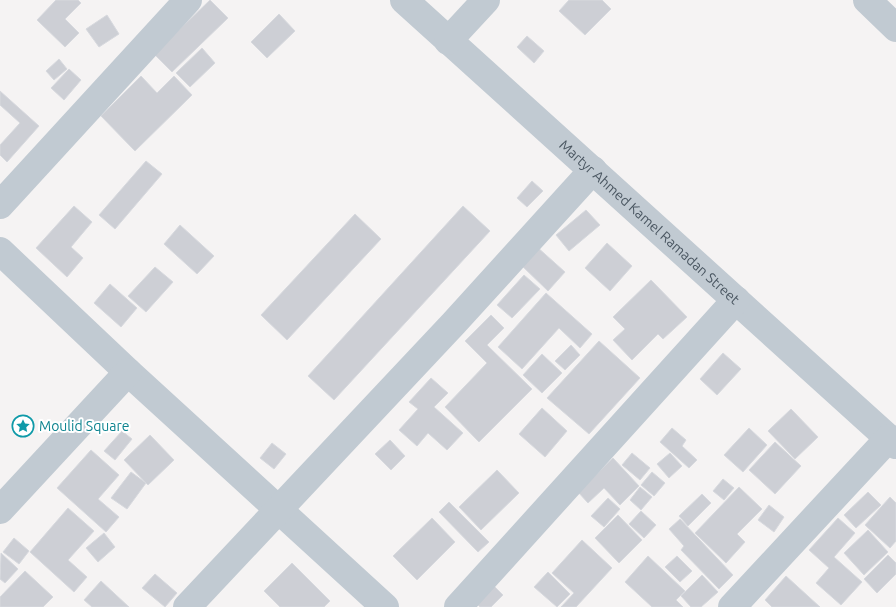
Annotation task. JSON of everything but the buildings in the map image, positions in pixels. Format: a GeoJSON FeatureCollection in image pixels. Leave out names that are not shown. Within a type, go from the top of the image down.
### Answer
{"type":"FeatureCollection","features":[{"type":"Feature","properties":{"kind":"street"},"geometry":{"type":"LineString","coordinates":[[0,205],[188,0]]}},
{"type":"Feature","properties":{"kind":"street","name":"Martyr Ahmed Kamel Ramadan Street"},"geometry":{"type":"LineString","coordinates":[[404,0],[448,42],[593,170],[892,441]]}},
{"type":"Feature","properties":{"kind":"street"},"geometry":{"type":"LineString","coordinates":[[448,42],[486,0]]}},
{"type":"Feature","properties":{"kind":"street"},"geometry":{"type":"LineString","coordinates":[[868,0],[896,28]]}},
{"type":"Feature","properties":{"kind":"street"},"geometry":{"type":"LineString","coordinates":[[187,607],[593,170]]}},
{"type":"Feature","properties":{"kind":"street"},"geometry":{"type":"LineString","coordinates":[[0,251],[128,372],[385,607]]}},
{"type":"Feature","properties":{"kind":"street"},"geometry":{"type":"LineString","coordinates":[[458,607],[736,300]]}},
{"type":"Feature","properties":{"kind":"street"},"geometry":{"type":"LineString","coordinates":[[0,510],[128,372]]}},
{"type":"Feature","properties":{"kind":"street"},"geometry":{"type":"LineString","coordinates":[[732,607],[892,441]]}},
{"type":"Feature","properties":{"kind":"place","name":"Moulid Square"},"geometry":{"type":"Point","coordinates":[23,426]}}]}
